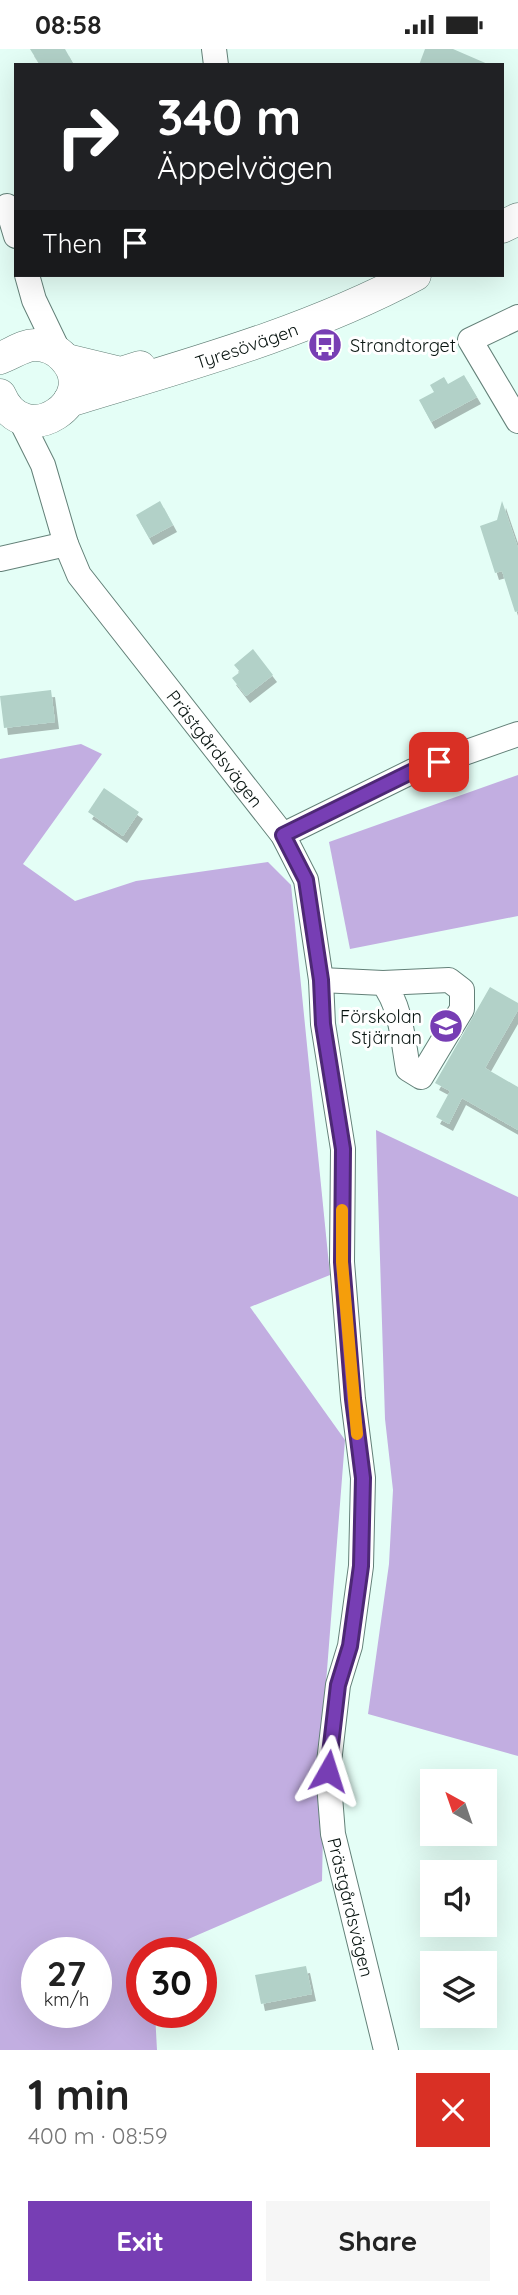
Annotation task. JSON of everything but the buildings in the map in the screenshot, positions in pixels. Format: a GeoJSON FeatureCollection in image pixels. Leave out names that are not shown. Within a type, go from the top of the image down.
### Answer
{"type":"FeatureCollection","features":[{"type":"Feature","properties":{"kind":"main road","name":"Tyresövägen"},"geometry":{"type":"LineString","coordinates":[[8,358],[46,346],[63,356],[121,373],[265,328],[394,277]]}},
{"type":"Feature","properties":{"kind":"main road","name":"Tyresövägen"},"geometry":{"type":"LineString","coordinates":[[5,401],[41,421],[61,409],[271,339],[369,299],[411,277]]}},
{"type":"Feature","properties":{"kind":"main road"},"geometry":{"type":"LineString","coordinates":[[61,409],[74,385],[63,356]]}},
{"type":"Feature","properties":{"kind":"street"},"geometry":{"type":"LineString","coordinates":[[8,205],[14,228]]}},
{"type":"Feature","properties":{"kind":"street"},"geometry":{"type":"LineString","coordinates":[[28,277],[34,300],[63,356]]}},
{"type":"Feature","properties":{"kind":"street"},"geometry":{"type":"LineString","coordinates":[[8,358],[34,300]]}},
{"type":"Feature","properties":{"kind":"street"},"geometry":{"type":"LineString","coordinates":[[518,317],[470,340],[518,421]]}},
{"type":"Feature","properties":{"kind":"street","name":"Prästgårdsvägen"},"geometry":{"type":"LineString","coordinates":[[5,401],[43,465],[66,544],[79,575],[283,835],[306,880],[321,980],[323,1024],[343,1149],[342,1262],[353,1399],[363,1478],[364,1521],[350,1646],[338,1685],[328,1771],[333,1834],[386,2050]]}},
{"type":"Feature","properties":{"kind":"street","name":"Prästgårdsvägen"},"geometry":{"type":"LineString","coordinates":[[43,465],[61,409]]}},
{"type":"Feature","properties":{"kind":"street"},"geometry":{"type":"LineString","coordinates":[[0,559],[66,544]]}},
{"type":"Feature","properties":{"kind":"street"},"geometry":{"type":"LineString","coordinates":[[283,835],[413,771],[518,734]]}},
{"type":"Feature","properties":{"kind":"street"},"geometry":{"type":"LineString","coordinates":[[321,980],[383,983]]}},
{"type":"Feature","properties":{"kind":"shaded area"},"geometry":{"type":"Polygon","coordinates":[[[81,744],[102,754],[23,864],[75,901],[136,881],[268,862],[291,885],[330,1275],[250,1307],[345,1440],[326,1683],[322,1881],[193,1937],[126,1937],[126,2028],[156,2028],[157,2050],[0,2050],[0,759],[81,744]]]}},
{"type":"Feature","properties":{"kind":"shaded area"},"geometry":{"type":"Polygon","coordinates":[[[518,775],[518,916],[350,949],[329,842],[518,775]]]}},
{"type":"Feature","properties":{"kind":"shaded area"},"geometry":{"type":"Polygon","coordinates":[[[376,1130],[518,1197],[518,1756],[368,1714],[389,1564],[393,1490],[385,1419],[376,1130]]]}},
{"type":"Feature","properties":{"kind":"slow traffic"},"geometry":{"type":"LineString","coordinates":[[342,1210],[342,1262],[357,1434]]}},
{"type":"Feature","properties":{"kind":"place","name":"Strandtorget"},"geometry":{"type":"Point","coordinates":[325,345]}},
{"type":"Feature","properties":{"kind":"place","name":"Förskolan Stjärnan"},"geometry":{"type":"Point","coordinates":[446,1026]}},
{"type":"Feature","properties":{"kind":"route"},"geometry":{"type":"LineString","coordinates":[[328,1771],[338,1685],[350,1646],[348,1640],[361,1566],[363,1478],[353,1399],[342,1262],[343,1149],[323,1024],[323,995],[306,880],[283,835],[413,771],[439,762]]}}]}
